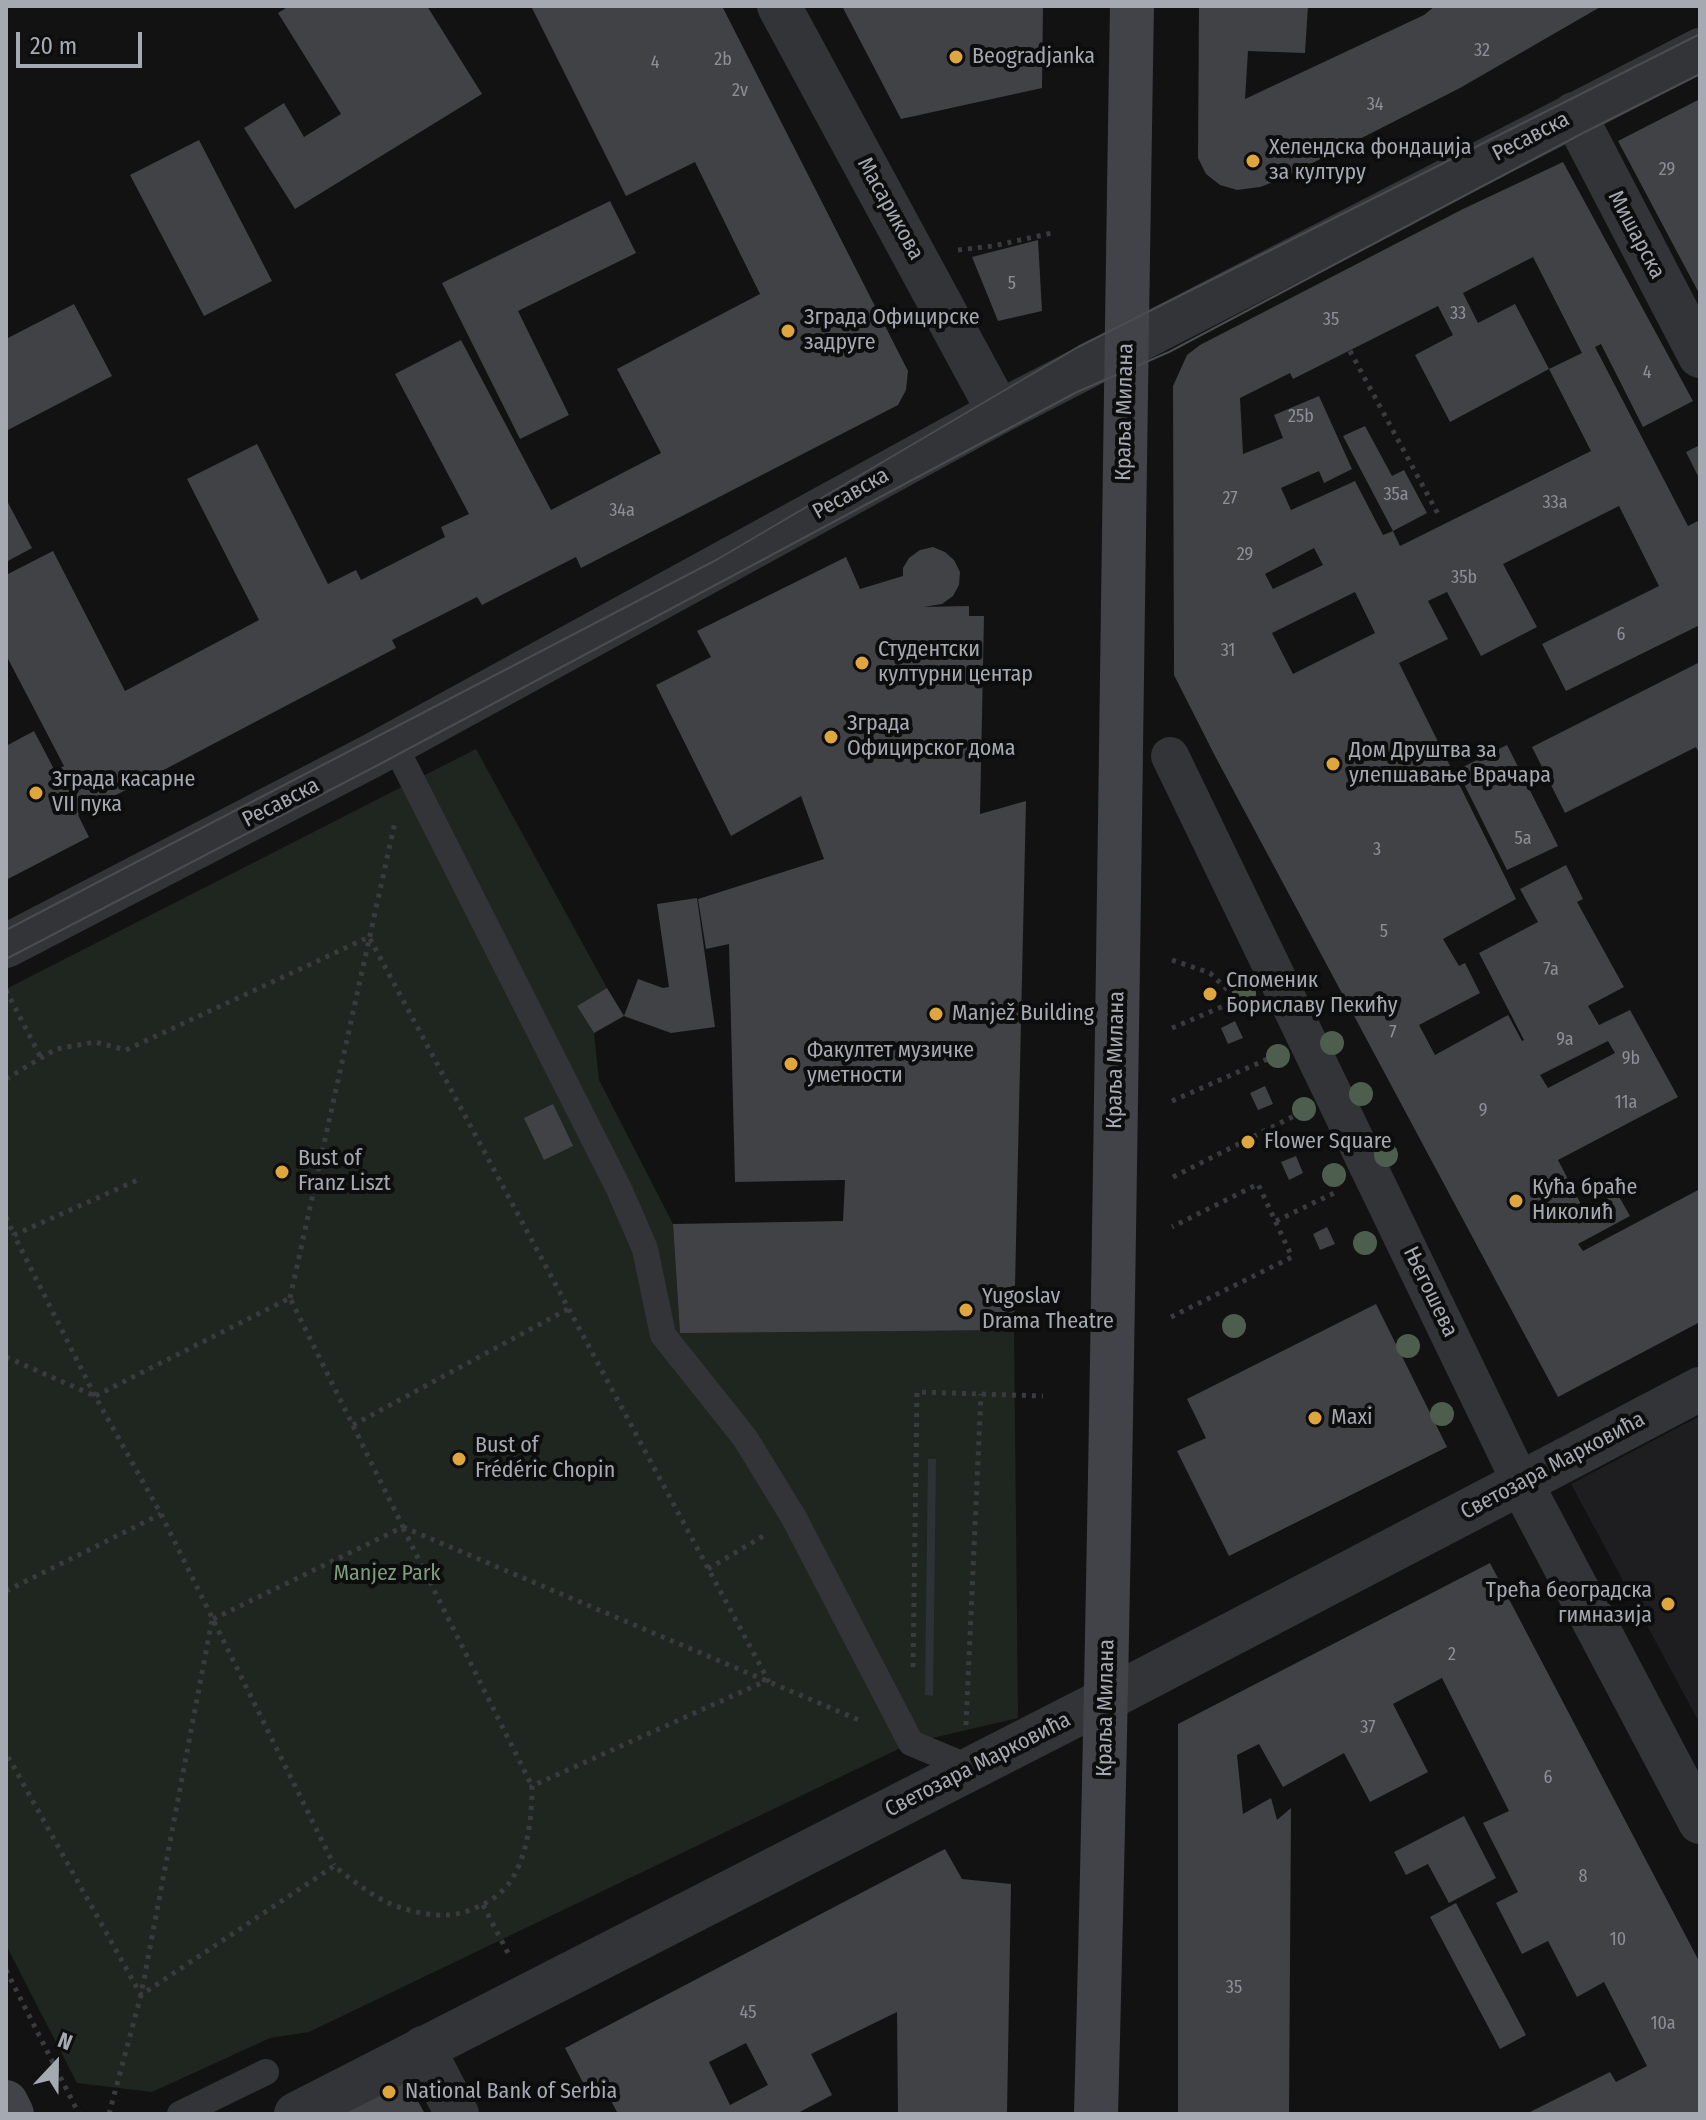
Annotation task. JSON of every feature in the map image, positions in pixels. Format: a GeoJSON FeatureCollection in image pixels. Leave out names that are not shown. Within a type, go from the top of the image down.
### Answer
{"type":"FeatureCollection","features":[{"type":"Feature","properties":{"kind":"main road","name":"Краља Милана"},"geometry":{"type":"LineString","coordinates":[[1096,2114],[1107,1699],[1132,6]]}},
{"type":"Feature","properties":{"kind":"main road"},"geometry":{"type":"LineString","coordinates":[[6,2102],[12,2114]]}},
{"type":"Feature","properties":{"kind":"street","name":"Масарикова"},"geometry":{"type":"LineString","coordinates":[[779,6],[999,412]]}},
{"type":"Feature","properties":{"kind":"street","name":"Ресавска"},"geometry":{"type":"LineString","coordinates":[[6,946],[394,744],[999,412],[1700,50]]}},
{"type":"Feature","properties":{"kind":"street","name":"Мишарска"},"geometry":{"type":"LineString","coordinates":[[1574,114],[1700,356]]}},
{"type":"Feature","properties":{"kind":"street","name":"Његошева"},"geometry":{"type":"LineString","coordinates":[[1170,756],[1521,1483],[1700,1822]]}},
{"type":"Feature","properties":{"kind":"street","name":"Светозара Марковића"},"geometry":{"type":"LineString","coordinates":[[296,2114],[968,1752],[1107,1699],[1700,1389]]}},
{"type":"Feature","properties":{"kind":"street"},"geometry":{"type":"LineString","coordinates":[[423,2048],[457,2114]]}},
{"type":"Feature","properties":{"kind":"lane"},"geometry":{"type":"LineString","coordinates":[[394,744],[619,1189],[645,1249],[663,1335],[745,1438],[794,1518],[911,1743],[968,1752]]}},
{"type":"Feature","properties":{"kind":"lane"},"geometry":{"type":"LineString","coordinates":[[180,2114],[266,2072]]}},
{"type":"Feature","properties":{"kind":"path"},"geometry":{"type":"LineString","coordinates":[[980,248],[1052,233]]}},
{"type":"Feature","properties":{"kind":"path"},"geometry":{"type":"LineString","coordinates":[[1350,351],[1438,514]]}},
{"type":"Feature","properties":{"kind":"path"},"geometry":{"type":"LineString","coordinates":[[6,1217],[95,1396],[161,1514],[334,1866],[360,1886],[401,1908],[446,1915],[483,1905],[509,1883],[524,1850],[532,1811],[532,1786],[290,1298],[397,815]]}},
{"type":"Feature","properties":{"kind":"path"},"geometry":{"type":"LineString","coordinates":[[6,1079],[56,1049],[95,1042],[126,1050],[369,937]]}},
{"type":"Feature","properties":{"kind":"path"},"geometry":{"type":"LineString","coordinates":[[369,937],[768,1680]]}},
{"type":"Feature","properties":{"kind":"path"},"geometry":{"type":"LineString","coordinates":[[1172,960],[1210,973],[1238,1000],[1172,1028]]}},
{"type":"Feature","properties":{"kind":"path"},"geometry":{"type":"LineString","coordinates":[[6,990],[41,1058]]}},
{"type":"Feature","properties":{"kind":"path"},"geometry":{"type":"LineString","coordinates":[[1172,1101],[1265,1061]]}},
{"type":"Feature","properties":{"kind":"path"},"geometry":{"type":"LineString","coordinates":[[1173,1177],[1289,1118]]}},
{"type":"Feature","properties":{"kind":"path"},"geometry":{"type":"LineString","coordinates":[[14,1235],[142,1178]]}},
{"type":"Feature","properties":{"kind":"path"},"geometry":{"type":"LineString","coordinates":[[1171,1317],[1292,1257],[1258,1184],[1172,1227]]}},
{"type":"Feature","properties":{"kind":"path"},"geometry":{"type":"LineString","coordinates":[[1276,1221],[1337,1191]]}},
{"type":"Feature","properties":{"kind":"path"},"geometry":{"type":"LineString","coordinates":[[95,1396],[290,1298]]}},
{"type":"Feature","properties":{"kind":"path"},"geometry":{"type":"LineString","coordinates":[[353,1425],[568,1309]]}},
{"type":"Feature","properties":{"kind":"path"},"geometry":{"type":"LineString","coordinates":[[6,1357],[95,1396]]}},
{"type":"Feature","properties":{"kind":"path"},"geometry":{"type":"LineString","coordinates":[[912,1679],[917,1392],[1043,1396]]}},
{"type":"Feature","properties":{"kind":"path"},"geometry":{"type":"LineString","coordinates":[[968,1752],[981,1394]]}},
{"type":"Feature","properties":{"kind":"path"},"geometry":{"type":"LineString","coordinates":[[6,1591],[161,1514]]}},
{"type":"Feature","properties":{"kind":"path"},"geometry":{"type":"LineString","coordinates":[[708,1569],[794,1518]]}},
{"type":"Feature","properties":{"kind":"path"},"geometry":{"type":"LineString","coordinates":[[213,1619],[403,1527],[911,1743]]}},
{"type":"Feature","properties":{"kind":"path"},"geometry":{"type":"LineString","coordinates":[[109,2114],[141,1995],[213,1619]]}},
{"type":"Feature","properties":{"kind":"path"},"geometry":{"type":"LineString","coordinates":[[532,1786],[768,1680]]}},
{"type":"Feature","properties":{"kind":"path"},"geometry":{"type":"LineString","coordinates":[[6,1753],[141,1995]]}},
{"type":"Feature","properties":{"kind":"path"},"geometry":{"type":"LineString","coordinates":[[141,1995],[334,1866]]}},
{"type":"Feature","properties":{"kind":"path"},"geometry":{"type":"LineString","coordinates":[[483,1905],[501,1940]]}},
{"type":"Feature","properties":{"kind":"path"},"geometry":{"type":"LineString","coordinates":[[6,1970],[79,2114]]}},
{"type":"Feature","properties":{"kind":"shaded area","name":"Трећа београдска гимназија"},"geometry":{"type":"Polygon","coordinates":[[[1700,1416],[1700,1724],[1571,1484],[1700,1416]]]}},
{"type":"Feature","properties":{"kind":"shaded area"},"geometry":{"type":"Polygon","coordinates":[[[928,1459],[936,1459],[933,1696],[925,1695],[928,1459]]]}},
{"type":"Feature","properties":{"kind":"green space","name":"Manjez Park"},"geometry":{"type":"Polygon","coordinates":[[[476,749],[607,988],[577,1006],[594,1033],[599,1080],[673,1224],[680,1332],[1014,1330],[1018,1718],[911,1743],[309,2032],[270,2038],[152,2092],[77,2083],[6,1945],[6,989],[476,749]]]}},
{"type":"Feature","properties":{"kind":"building"},"geometry":{"type":"Polygon","coordinates":[[[289,6],[427,6],[482,94],[295,209],[244,128],[284,103],[304,137],[341,114],[278,13],[289,6]]]}},
{"type":"Feature","properties":{"kind":"building"},"geometry":{"type":"Polygon","coordinates":[[[531,6],[722,6],[908,371],[906,390],[898,405],[581,568],[576,557],[482,605],[477,597],[392,640],[396,648],[78,815],[89,837],[6,880],[6,746],[34,731],[55,771],[64,766],[6,655],[6,575],[53,551],[125,691],[259,620],[187,479],[257,444],[328,584],[356,570],[361,580],[445,537],[441,527],[469,514],[395,374],[461,340],[551,510],[661,453],[617,369],[760,294],[695,162],[626,196],[531,6]]]}},
{"type":"Feature","properties":{"kind":"building","name":"Beogradjanka"},"geometry":{"type":"Polygon","coordinates":[[[842,6],[1043,6],[1042,88],[901,119],[842,6]]]}},
{"type":"Feature","properties":{"kind":"building"},"geometry":{"type":"Polygon","coordinates":[[[1199,6],[1308,6],[1305,53],[1248,51],[1245,99],[1424,15],[1435,6],[1602,6],[1460,88],[1279,180],[1260,187],[1237,190],[1220,185],[1206,174],[1198,158],[1199,6]]]}},
{"type":"Feature","properties":{"kind":"building"},"geometry":{"type":"Polygon","coordinates":[[[1700,99],[1700,295],[1618,141],[1700,99]]]}},
{"type":"Feature","properties":{"kind":"building"},"geometry":{"type":"Polygon","coordinates":[[[199,140],[272,281],[204,316],[130,175],[199,140]]]}},
{"type":"Feature","properties":{"kind":"building"},"geometry":{"type":"Polygon","coordinates":[[[1563,162],[1693,401],[1643,427],[1601,344],[1595,347],[1688,526],[1700,520],[1700,625],[1566,691],[1542,644],[1659,586],[1619,506],[1503,564],[1537,627],[1481,656],[1447,592],[1428,601],[1448,639],[1399,663],[1516,899],[1443,939],[1459,966],[1465,963],[1480,993],[1419,1025],[1435,1055],[1508,1015],[1524,1040],[1479,953],[1538,922],[1520,889],[1566,865],[1583,899],[1577,902],[1624,987],[1588,1006],[1599,1025],[1630,1010],[1678,1097],[1558,1160],[1584,1210],[1617,1193],[1630,1216],[1578,1244],[1583,1251],[1700,1189],[1700,1322],[1558,1397],[1174,675],[1173,386],[1187,355],[1200,345],[1463,209],[1563,162]],[[1533,257],[1463,293],[1478,323],[1515,304],[1549,369],[1582,353],[1533,257]],[[1438,306],[1293,379],[1290,373],[1240,398],[1243,454],[1283,438],[1274,415],[1319,396],[1352,469],[1324,483],[1319,471],[1281,488],[1291,510],[1355,481],[1383,535],[1393,531],[1400,546],[1591,451],[1549,369],[1450,422],[1415,355],[1453,335],[1438,306]],[[1314,548],[1265,574],[1273,589],[1323,565],[1314,548]],[[1355,592],[1272,633],[1293,674],[1375,633],[1355,592]],[[1608,1041],[1540,1075],[1548,1088],[1615,1053],[1608,1041]]]}},
{"type":"Feature","properties":{"kind":"building"},"geometry":{"type":"Polygon","coordinates":[[[610,201],[636,253],[518,311],[569,415],[520,439],[442,283],[610,201]]]}},
{"type":"Feature","properties":{"kind":"building"},"geometry":{"type":"Polygon","coordinates":[[[1038,240],[1042,311],[998,321],[972,257],[1038,240]]]}},
{"type":"Feature","properties":{"kind":"building"},"geometry":{"type":"Polygon","coordinates":[[[74,304],[112,376],[6,431],[6,339],[74,304]]]}},
{"type":"Feature","properties":{"kind":"building"},"geometry":{"type":"Polygon","coordinates":[[[1365,426],[1392,476],[1404,470],[1427,513],[1393,531],[1343,436],[1365,426]]]}},
{"type":"Feature","properties":{"kind":"building"},"geometry":{"type":"Polygon","coordinates":[[[1700,445],[1700,480],[1686,452],[1700,445]]]}},
{"type":"Feature","properties":{"kind":"building"},"geometry":{"type":"Polygon","coordinates":[[[6,499],[32,548],[6,562],[6,499]]]}},
{"type":"Feature","properties":{"kind":"building"},"geometry":{"type":"Polygon","coordinates":[[[933,547],[954,560],[960,572],[959,585],[953,596],[942,604],[924,607],[969,606],[969,616],[984,616],[980,814],[1026,801],[1014,1330],[680,1333],[673,1224],[843,1221],[845,1180],[735,1182],[729,944],[706,949],[698,899],[824,859],[801,796],[731,836],[656,685],[711,657],[697,631],[846,557],[860,589],[903,576],[903,568],[909,558],[920,550],[933,547]]]}},
{"type":"Feature","properties":{"kind":"building"},"geometry":{"type":"Polygon","coordinates":[[[1700,662],[1700,755],[1696,747],[1565,813],[1532,747],[1700,662]]]}},
{"type":"Feature","properties":{"kind":"building"},"geometry":{"type":"Polygon","coordinates":[[[1507,745],[1558,846],[1507,870],[1457,770],[1507,745]]]}},
{"type":"Feature","properties":{"kind":"building"},"geometry":{"type":"Polygon","coordinates":[[[697,898],[715,1027],[671,1033],[624,1016],[638,979],[663,988],[669,987],[657,904],[697,898]]]}},
{"type":"Feature","properties":{"kind":"building"},"geometry":{"type":"Polygon","coordinates":[[[607,988],[624,1016],[594,1033],[577,1006],[607,988]]]}},
{"type":"Feature","properties":{"kind":"building"},"geometry":{"type":"Polygon","coordinates":[[[1235,1021],[1243,1038],[1228,1044],[1221,1028],[1235,1021]]]}},
{"type":"Feature","properties":{"kind":"building"},"geometry":{"type":"Polygon","coordinates":[[[1265,1086],[1273,1104],[1258,1110],[1250,1093],[1265,1086]]]}},
{"type":"Feature","properties":{"kind":"building"},"geometry":{"type":"Polygon","coordinates":[[[553,1104],[573,1146],[544,1160],[524,1118],[553,1104]]]}},
{"type":"Feature","properties":{"kind":"building"},"geometry":{"type":"Polygon","coordinates":[[[1296,1156],[1303,1173],[1289,1180],[1281,1162],[1296,1156]]]}},
{"type":"Feature","properties":{"kind":"building"},"geometry":{"type":"Polygon","coordinates":[[[1327,1227],[1335,1244],[1320,1250],[1313,1234],[1327,1227]]]}},
{"type":"Feature","properties":{"kind":"building","name":"Maxi"},"geometry":{"type":"Polygon","coordinates":[[[1376,1304],[1447,1447],[1229,1556],[1177,1451],[1206,1438],[1187,1399],[1376,1304]]]}},
{"type":"Feature","properties":{"kind":"building"},"geometry":{"type":"Polygon","coordinates":[[[1490,1563],[1700,1963],[1700,2114],[1526,2114],[1610,2072],[1616,2082],[1647,2066],[1604,1982],[1577,1997],[1548,1941],[1522,1954],[1496,1903],[1518,1892],[1483,1823],[1509,1811],[1442,1678],[1393,1704],[1428,1772],[1370,1802],[1344,1753],[1283,1787],[1259,1744],[1237,1755],[1243,1814],[1271,1798],[1277,1820],[1291,1808],[1289,2114],[1178,2114],[1178,1724],[1490,1563]]]}},
{"type":"Feature","properties":{"kind":"building"},"geometry":{"type":"Polygon","coordinates":[[[1464,1816],[1496,1878],[1449,1903],[1428,1864],[1406,1875],[1394,1852],[1464,1816]]]}},
{"type":"Feature","properties":{"kind":"building"},"geometry":{"type":"Polygon","coordinates":[[[945,1849],[962,1879],[1011,1884],[1007,2114],[898,2114],[897,2012],[811,2054],[832,2095],[796,2114],[618,2114],[606,2091],[591,2098],[565,2048],[945,1849]],[[746,2043],[709,2062],[730,2105],[768,2085],[746,2043]]]}},
{"type":"Feature","properties":{"kind":"building"},"geometry":{"type":"Polygon","coordinates":[[[1456,1903],[1526,2035],[1500,2049],[1430,1917],[1456,1903]]]}},
{"type":"Feature","properties":{"kind":"building","name":"National Bank of Serbia"},"geometry":{"type":"Polygon","coordinates":[[[402,2072],[425,2114],[329,2114],[402,2072]]]}},
{"type":"Feature","properties":{"kind":"tram line"},"geometry":{"type":"LineString","coordinates":[[6,930],[718,559],[1078,347],[1700,34]]}},
{"type":"Feature","properties":{"kind":"tram line"},"geometry":{"type":"LineString","coordinates":[[6,959],[380,764],[1077,392],[1169,352],[1700,74]]}},
{"type":"Feature","properties":{"kind":"place","name":"Beogradjanka"},"geometry":{"type":"Point","coordinates":[956,57]}},
{"type":"Feature","properties":{"kind":"place","name":"Хелендска фондација за културу"},"geometry":{"type":"Point","coordinates":[1253,161]}},
{"type":"Feature","properties":{"kind":"place","name":"Зграда Официрске задруге"},"geometry":{"type":"Point","coordinates":[788,331]}},
{"type":"Feature","properties":{"kind":"place","name":"Студентски културни центар"},"geometry":{"type":"Point","coordinates":[862,663]}},
{"type":"Feature","properties":{"kind":"place","name":"Зграда Официрског дома"},"geometry":{"type":"Point","coordinates":[831,737]}},
{"type":"Feature","properties":{"kind":"place","name":"Дом Друштва за улепшавање Врачара"},"geometry":{"type":"Point","coordinates":[1333,764]}},
{"type":"Feature","properties":{"kind":"place","name":"Зграда касарне VII пука"},"geometry":{"type":"Point","coordinates":[36,793]}},
{"type":"Feature","properties":{"kind":"place","name":"Споменик Бориславу Пекићу"},"geometry":{"type":"Point","coordinates":[1210,994]}},
{"type":"Feature","properties":{"kind":"place","name":"Manjež Building"},"geometry":{"type":"Point","coordinates":[936,1014]}},
{"type":"Feature","properties":{"kind":"place","name":"Факултет музичке уметности"},"geometry":{"type":"Point","coordinates":[791,1064]}},
{"type":"Feature","properties":{"kind":"place","name":"Flower Square"},"geometry":{"type":"Point","coordinates":[1248,1142]}},
{"type":"Feature","properties":{"kind":"place","name":"Bust of Franz Liszt"},"geometry":{"type":"Point","coordinates":[282,1172]}},
{"type":"Feature","properties":{"kind":"place","name":"Кућа браће Николић"},"geometry":{"type":"Point","coordinates":[1516,1201]}},
{"type":"Feature","properties":{"kind":"place","name":"Yugoslav Drama Theatre"},"geometry":{"type":"Point","coordinates":[966,1310]}},
{"type":"Feature","properties":{"kind":"place","name":"Maxi"},"geometry":{"type":"Point","coordinates":[1315,1418]}},
{"type":"Feature","properties":{"kind":"place","name":"Bust of Frédéric Chopin"},"geometry":{"type":"Point","coordinates":[459,1459]}},
{"type":"Feature","properties":{"kind":"place","name":"Трећа београдска гимназија"},"geometry":{"type":"Point","coordinates":[1668,1604]}},
{"type":"Feature","properties":{"kind":"place","name":"National Bank of Serbia"},"geometry":{"type":"Point","coordinates":[389,2092]}}]}
